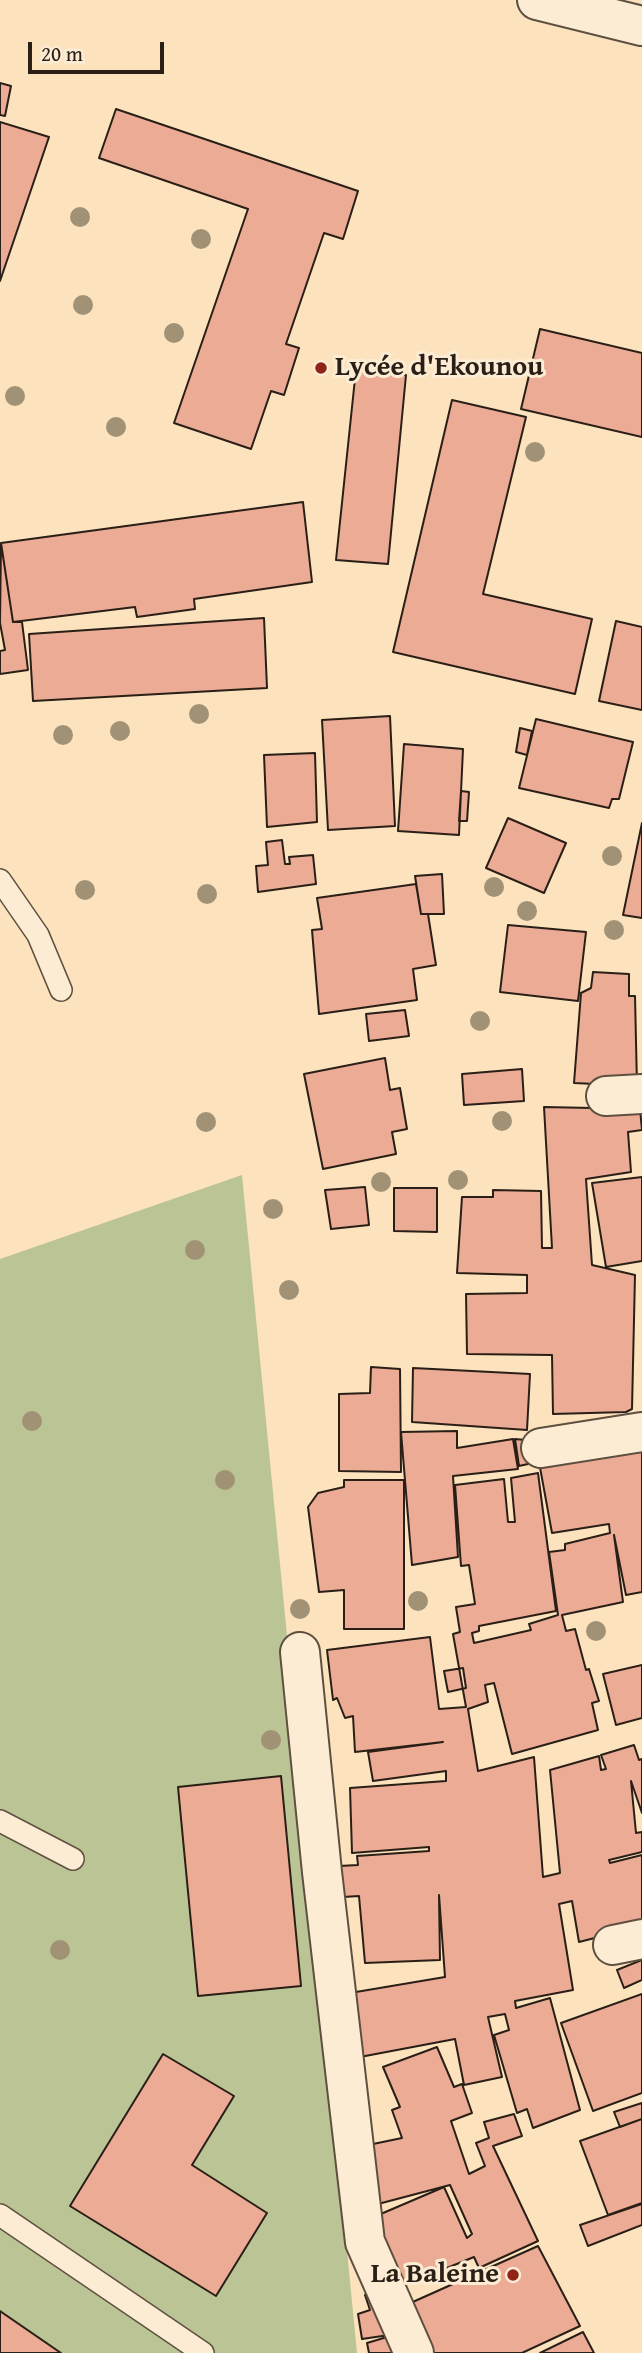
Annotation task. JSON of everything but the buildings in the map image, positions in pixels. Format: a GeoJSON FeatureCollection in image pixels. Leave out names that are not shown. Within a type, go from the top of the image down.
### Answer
{"type":"FeatureCollection","features":[{"type":"Feature","properties":{"kind":"street"},"geometry":{"type":"LineString","coordinates":[[537,0],[642,26]]}},
{"type":"Feature","properties":{"kind":"street"},"geometry":{"type":"LineString","coordinates":[[541,1448],[642,1432]]}},
{"type":"Feature","properties":{"kind":"street"},"geometry":{"type":"LineString","coordinates":[[300,1652],[365,2242],[414,2353]]}},
{"type":"Feature","properties":{"kind":"lane"},"geometry":{"type":"LineString","coordinates":[[0,880],[38,935],[61,990]]}},
{"type":"Feature","properties":{"kind":"lane"},"geometry":{"type":"LineString","coordinates":[[0,1821],[73,1860]]}},
{"type":"Feature","properties":{"kind":"lane"},"geometry":{"type":"LineString","coordinates":[[0,2215],[203,2353]]}},
{"type":"Feature","properties":{"kind":"green space"},"geometry":{"type":"Polygon","coordinates":[[[242,1175],[357,2353],[0,2353],[0,1259],[242,1175]]]}},
{"type":"Feature","properties":{"kind":"place","name":"Lycée d'Ekounou"},"geometry":{"type":"Point","coordinates":[321,368]}},
{"type":"Feature","properties":{"kind":"place","name":"La Baleine"},"geometry":{"type":"Point","coordinates":[513,2275]}}]}
